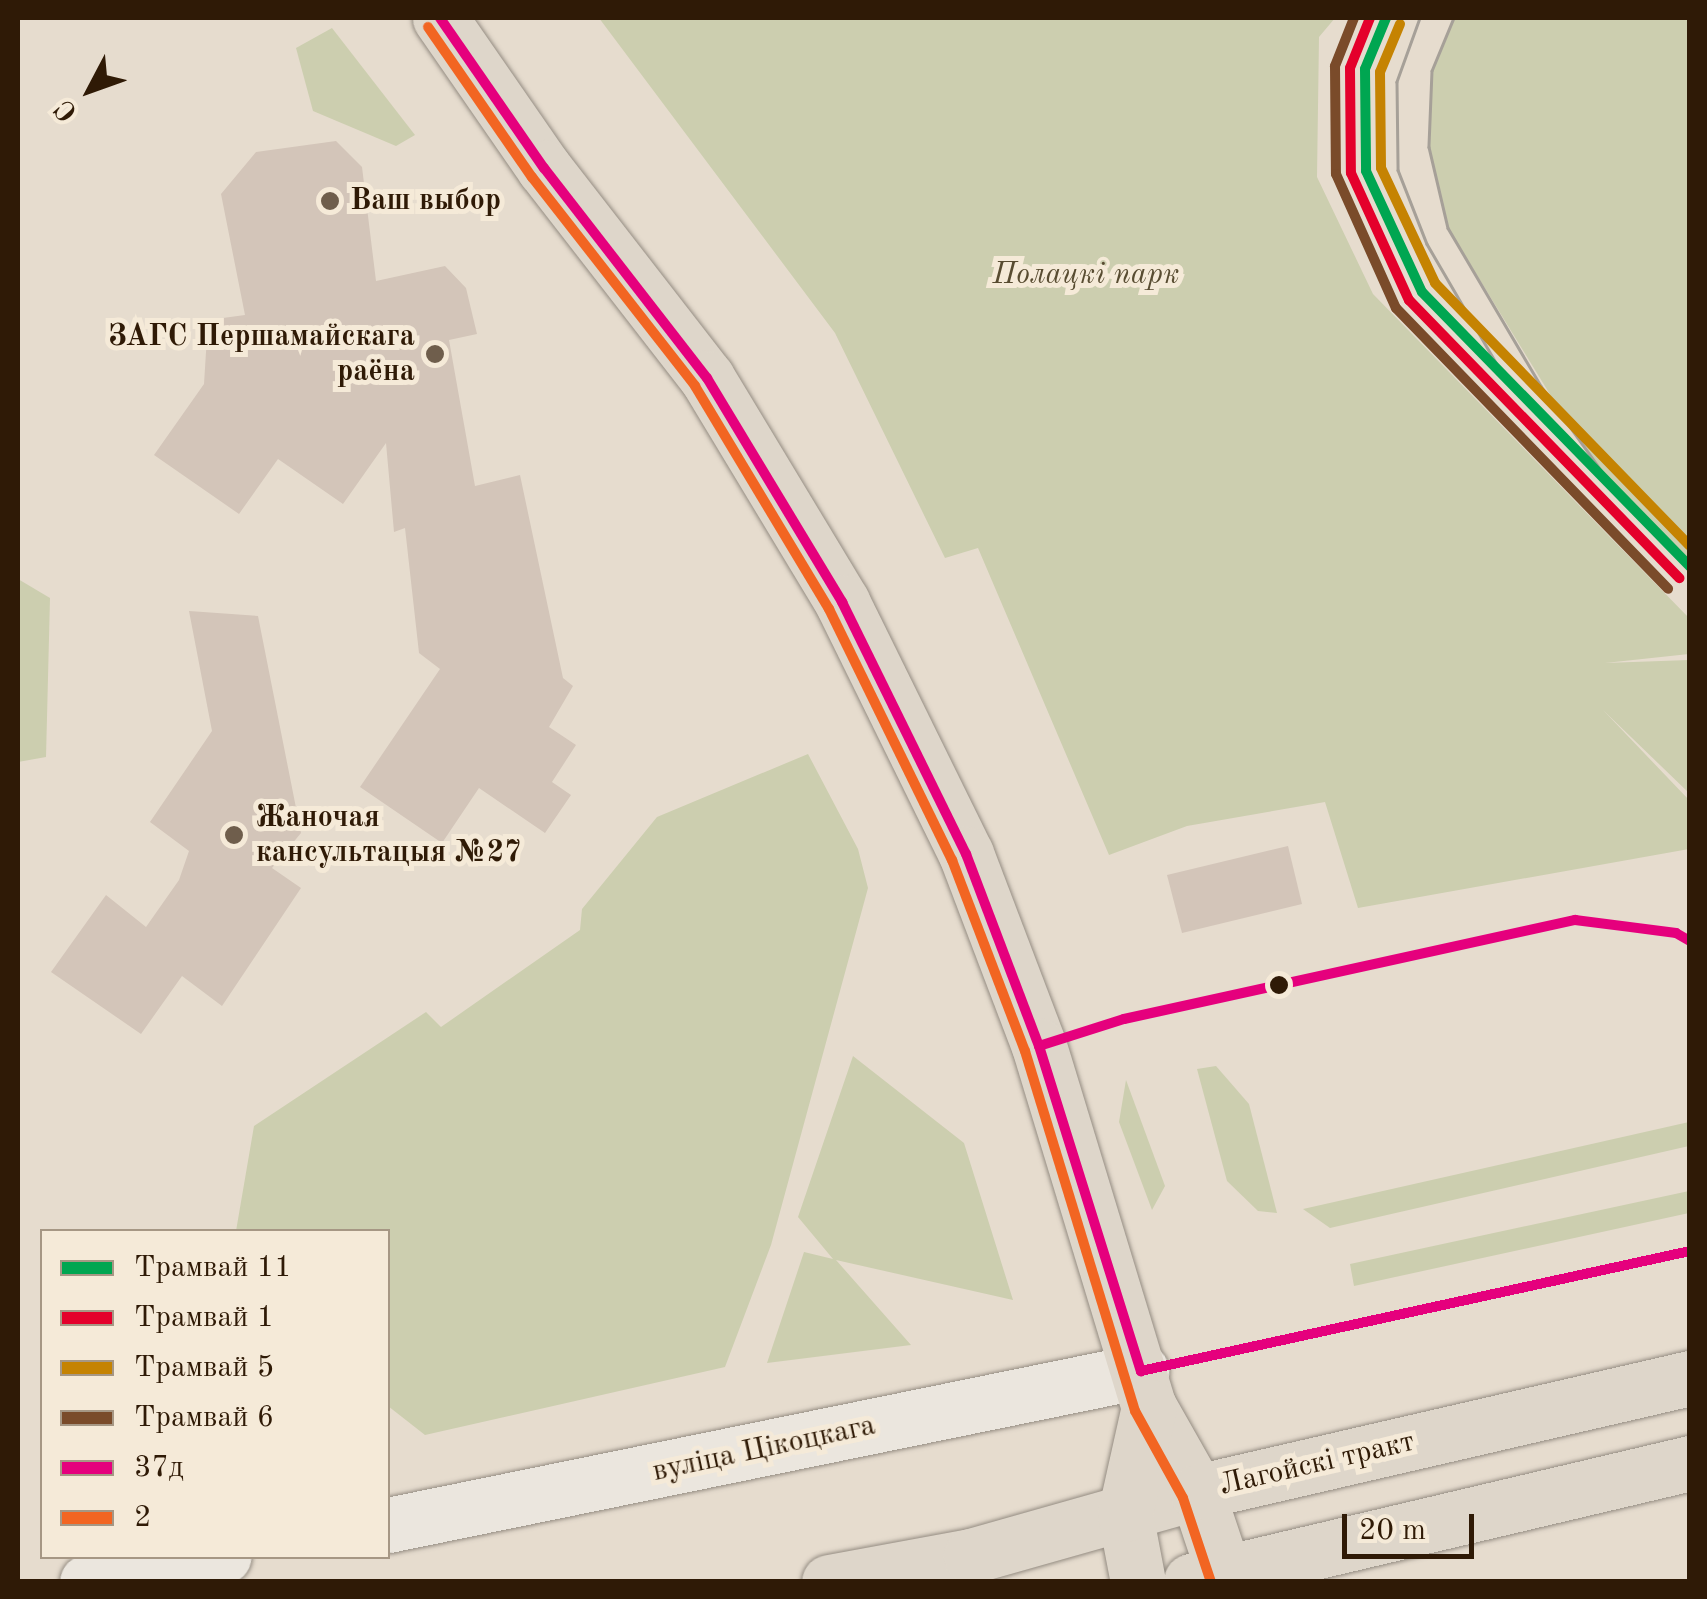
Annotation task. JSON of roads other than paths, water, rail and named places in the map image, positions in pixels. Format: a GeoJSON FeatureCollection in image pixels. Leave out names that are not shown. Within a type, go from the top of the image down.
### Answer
{"type":"FeatureCollection","features":[{"type":"Feature","properties":{"kind":"main road"},"geometry":{"type":"LineString","coordinates":[[440,18],[544,168],[707,378],[842,602],[966,854],[1039,1046],[1145,1389],[1197,1492],[1213,1578],[1690,1463]]}},
{"type":"Feature","properties":{"kind":"main road","name":"Лагойскі тракт"},"geometry":{"type":"LineString","coordinates":[[829,1582],[954,1560],[1197,1492],[1690,1378]]}},
{"type":"Feature","properties":{"kind":"main road"},"geometry":{"type":"LineString","coordinates":[[1138,1582],[1126,1514],[1145,1389]]}},
{"type":"Feature","properties":{"kind":"street","name":"вуліца Цікоцкага"},"geometry":{"type":"LineString","coordinates":[[390,1525],[1145,1389]]}},
{"type":"Feature","properties":{"kind":"street"},"geometry":{"type":"LineString","coordinates":[[87,1582],[208,1559]]}},
{"type":"Feature","properties":{"kind":"tram line","name":"6"},"geometry":{"type":"LineString","coordinates":[[1354,18],[1335,66],[1336,174],[1396,308],[1668,589]]}},
{"type":"Feature","properties":{"kind":"tram line","name":"1"},"geometry":{"type":"LineString","coordinates":[[1370,18],[1350,68],[1351,173],[1409,300],[1679,578]]}},
{"type":"Feature","properties":{"kind":"tram line","name":"11"},"geometry":{"type":"LineString","coordinates":[[1386,18],[1365,69],[1366,171],[1422,292],[1690,567]]}},
{"type":"Feature","properties":{"kind":"tram line"},"geometry":{"type":"LineString","coordinates":[[1420,18],[1397,82],[1398,170],[1427,244],[1505,378]]}},
{"type":"Feature","properties":{"kind":"tram line"},"geometry":{"type":"LineString","coordinates":[[1454,18],[1432,71],[1429,147],[1448,228],[1541,386],[1618,494]]}},
{"type":"Feature","properties":{"kind":"tram line","name":"5"},"geometry":{"type":"LineString","coordinates":[[1400,24],[1380,72],[1381,168],[1435,283],[1690,546]]}},
{"type":"Feature","properties":{"kind":"place","name":"Ваш выбор"},"geometry":{"type":"Point","coordinates":[330,201]}},
{"type":"Feature","properties":{"kind":"place","name":"ЗАГС Першамайскага раёна"},"geometry":{"type":"Point","coordinates":[435,354]}},
{"type":"Feature","properties":{"kind":"place","name":"Жаночая кансультацыя №27"},"geometry":{"type":"Point","coordinates":[234,835]}},
{"type":"Feature","properties":{"kind":"park label","name":"Полацкі парк"},"geometry":{"type":"Point","coordinates":[1086,275]}}]}
